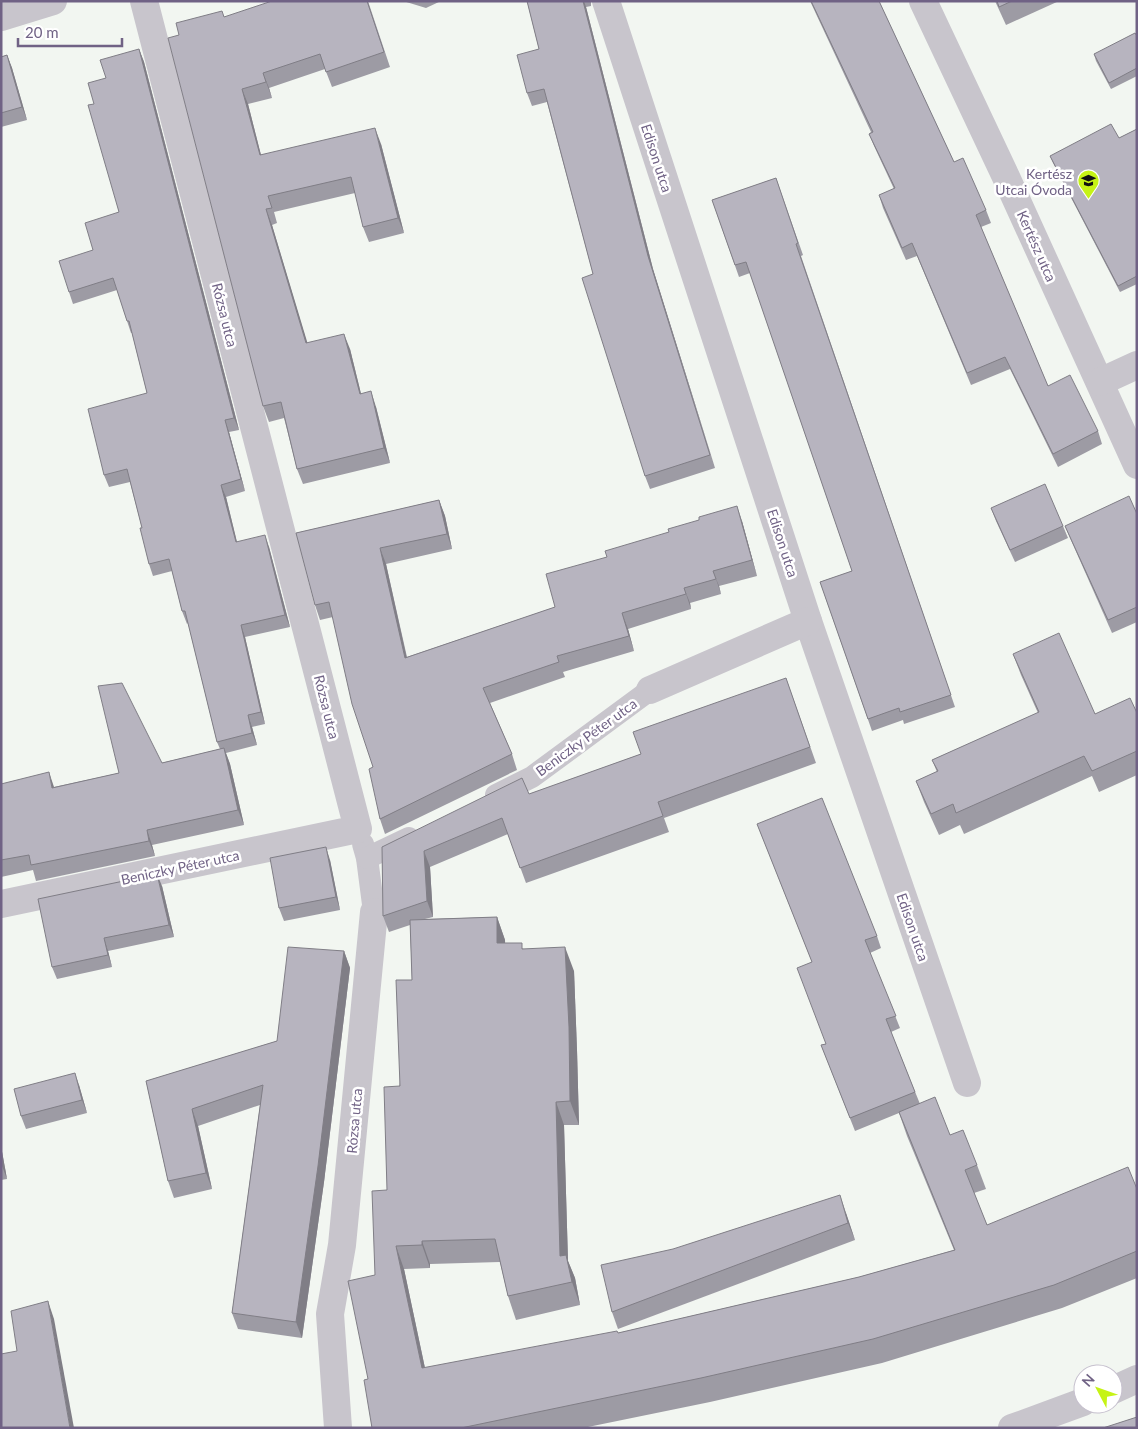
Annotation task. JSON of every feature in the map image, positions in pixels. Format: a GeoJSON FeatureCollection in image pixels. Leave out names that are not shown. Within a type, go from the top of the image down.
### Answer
{"type":"FeatureCollection","features":[{"type":"Feature","properties":{"kind":"street"},"geometry":{"type":"LineString","coordinates":[[1,16],[53,1]]}},
{"type":"Feature","properties":{"kind":"street","name":"Rózsa utca"},"geometry":{"type":"LineString","coordinates":[[144,1],[367,858],[374,912],[342,1245],[330,1314],[338,1428]]}},
{"type":"Feature","properties":{"kind":"street","name":"Edison utca"},"geometry":{"type":"LineString","coordinates":[[606,1],[808,621],[967,1083]]}},
{"type":"Feature","properties":{"kind":"street","name":"Kertész utca"},"geometry":{"type":"LineString","coordinates":[[923,1],[1137,465]]}},
{"type":"Feature","properties":{"kind":"street"},"geometry":{"type":"LineString","coordinates":[[1100,382],[1137,365]]}},
{"type":"Feature","properties":{"kind":"street","name":"Beniczky Péter utca"},"geometry":{"type":"LineString","coordinates":[[480,803],[532,777],[650,690],[808,621]]}},
{"type":"Feature","properties":{"kind":"street"},"geometry":{"type":"LineString","coordinates":[[367,858],[428,828]]}},
{"type":"Feature","properties":{"kind":"street","name":"Beniczky Péter utca"},"geometry":{"type":"LineString","coordinates":[[1,904],[358,829]]}},
{"type":"Feature","properties":{"kind":"street"},"geometry":{"type":"LineString","coordinates":[[1123,1385],[1137,1379]]}},
{"type":"Feature","properties":{"kind":"street"},"geometry":{"type":"LineString","coordinates":[[1012,1428],[1073,1406]]}},
{"type":"Feature","properties":{"kind":"building"},"geometry":{"type":"Polygon","coordinates":[[[272,1],[367,1],[384,52],[326,72],[320,54],[263,73],[266,82],[242,89],[260,155],[375,128],[398,218],[363,227],[351,177],[268,196],[272,208],[266,209],[306,343],[344,334],[360,394],[371,391],[384,448],[297,469],[281,402],[263,406],[168,38],[179,35],[176,23],[222,11],[224,17],[272,1]]]}},
{"type":"Feature","properties":{"kind":"building"},"geometry":{"type":"Polygon","coordinates":[[[527,1],[583,1],[648,256],[710,455],[645,476],[582,278],[593,274],[544,89],[527,93],[517,55],[539,49],[527,1]]]}},
{"type":"Feature","properties":{"kind":"building"},"geometry":{"type":"Polygon","coordinates":[[[811,1],[879,1],[954,162],[963,158],[986,210],[976,215],[1048,386],[1070,375],[1098,431],[1053,454],[1005,357],[967,373],[912,243],[902,248],[879,195],[895,188],[869,134],[873,132],[811,1]]]}},
{"type":"Feature","properties":{"kind":"building"},"geometry":{"type":"Polygon","coordinates":[[[997,1],[1012,1],[999,7],[997,1]]]}},
{"type":"Feature","properties":{"kind":"building"},"geometry":{"type":"Polygon","coordinates":[[[1135,33],[1137,36],[1137,68],[1109,83],[1094,54],[1135,33]]]}},
{"type":"Feature","properties":{"kind":"building"},"geometry":{"type":"Polygon","coordinates":[[[139,49],[234,418],[225,420],[241,479],[221,485],[236,542],[265,535],[285,615],[241,625],[261,712],[248,715],[252,733],[217,742],[185,611],[182,611],[169,559],[149,564],[127,469],[104,475],[88,409],[147,393],[129,321],[127,321],[113,278],[69,292],[59,261],[93,250],[85,223],[119,212],[88,105],[94,104],[88,83],[106,78],[100,60],[139,49]]]}},
{"type":"Feature","properties":{"kind":"building"},"geometry":{"type":"Polygon","coordinates":[[[7,55],[22,107],[1,113],[1,57],[7,55]]]}},
{"type":"Feature","properties":{"kind":"building"},"geometry":{"type":"Polygon","coordinates":[[[1111,124],[1119,138],[1137,129],[1137,276],[1118,286],[1050,156],[1111,124]]]}},
{"type":"Feature","properties":{"kind":"building"},"geometry":{"type":"Polygon","coordinates":[[[776,178],[798,243],[796,244],[951,695],[900,712],[899,708],[868,719],[820,582],[852,571],[746,262],[735,265],[712,200],[776,178]]]}},
{"type":"Feature","properties":{"kind":"building"},"geometry":{"type":"Polygon","coordinates":[[[1045,484],[1063,526],[1010,550],[991,508],[1045,484]]]}},
{"type":"Feature","properties":{"kind":"building"},"geometry":{"type":"Polygon","coordinates":[[[1129,496],[1137,514],[1137,607],[1108,620],[1065,526],[1129,496]]]}},
{"type":"Feature","properties":{"kind":"building"},"geometry":{"type":"Polygon","coordinates":[[[439,500],[447,534],[380,548],[405,658],[555,607],[546,574],[607,557],[605,551],[669,532],[668,529],[699,520],[699,517],[737,506],[752,560],[713,571],[716,579],[684,588],[686,594],[622,613],[629,636],[557,656],[559,662],[483,688],[512,754],[380,819],[369,769],[373,767],[352,704],[329,602],[315,605],[296,533],[439,500]]]}},
{"type":"Feature","properties":{"kind":"building"},"geometry":{"type":"Polygon","coordinates":[[[1059,633],[1095,714],[1130,698],[1137,713],[1137,751],[1092,771],[1084,756],[956,813],[953,804],[931,814],[916,781],[938,771],[932,760],[1039,712],[1013,654],[1059,633]]]}},
{"type":"Feature","properties":{"kind":"building"},"geometry":{"type":"Polygon","coordinates":[[[786,678],[810,747],[658,802],[663,816],[520,868],[502,818],[424,851],[427,901],[383,916],[382,847],[522,778],[529,794],[641,754],[633,732],[786,678]]]}},
{"type":"Feature","properties":{"kind":"building"},"geometry":{"type":"Polygon","coordinates":[[[122,683],[162,763],[224,748],[238,810],[147,830],[149,841],[31,865],[29,855],[1,860],[1,784],[49,772],[52,788],[119,773],[98,686],[122,683]]]}},
{"type":"Feature","properties":{"kind":"building"},"geometry":{"type":"Polygon","coordinates":[[[822,798],[877,936],[865,940],[896,1016],[886,1019],[915,1092],[850,1118],[821,1045],[826,1044],[797,968],[812,962],[757,824],[822,798]]]}},
{"type":"Feature","properties":{"kind":"building"},"geometry":{"type":"Polygon","coordinates":[[[326,847],[336,897],[279,908],[270,858],[326,847]]]}},
{"type":"Feature","properties":{"kind":"building"},"geometry":{"type":"Polygon","coordinates":[[[157,874],[169,925],[104,938],[108,955],[52,967],[38,899],[157,874]]]}},
{"type":"Feature","properties":{"kind":"building"},"geometry":{"type":"Polygon","coordinates":[[[497,917],[497,943],[522,943],[522,949],[565,947],[570,1101],[556,1102],[560,1256],[566,1255],[572,1282],[508,1296],[495,1239],[422,1241],[422,1245],[396,1246],[422,1368],[617,1331],[618,1333],[859,1277],[955,1250],[899,1112],[935,1097],[950,1135],[963,1130],[977,1165],[965,1170],[987,1225],[1128,1167],[1137,1189],[1137,1251],[1054,1285],[873,1339],[701,1378],[461,1428],[372,1428],[364,1380],[368,1379],[348,1281],[375,1275],[372,1191],[387,1190],[384,1087],[400,1086],[396,980],[412,980],[410,920],[497,917]]]}},
{"type":"Feature","properties":{"kind":"building"},"geometry":{"type":"Polygon","coordinates":[[[288,947],[344,951],[318,1166],[296,1322],[232,1313],[263,1085],[192,1109],[206,1173],[168,1181],[146,1081],[277,1041],[288,947]]]}},
{"type":"Feature","properties":{"kind":"building"},"geometry":{"type":"Polygon","coordinates":[[[75,1073],[82,1100],[21,1116],[14,1089],[75,1073]]]}},
{"type":"Feature","properties":{"kind":"building"},"geometry":{"type":"Polygon","coordinates":[[[840,1195],[848,1223],[612,1312],[601,1265],[673,1249],[840,1195]]]}},
{"type":"Feature","properties":{"kind":"building"},"geometry":{"type":"Polygon","coordinates":[[[48,1301],[70,1428],[1,1428],[1,1354],[17,1351],[11,1311],[48,1301]]]}},
{"type":"Feature","properties":{"kind":"building"},"geometry":{"type":"Polygon","coordinates":[[[1137,1417],[1137,1428],[1103,1428],[1137,1417]]]}},
{"type":"Feature","properties":{"kind":"place","name":"Kertész Utcai Óvoda"},"geometry":{"type":"Point","coordinates":[1088,200]}}]}
